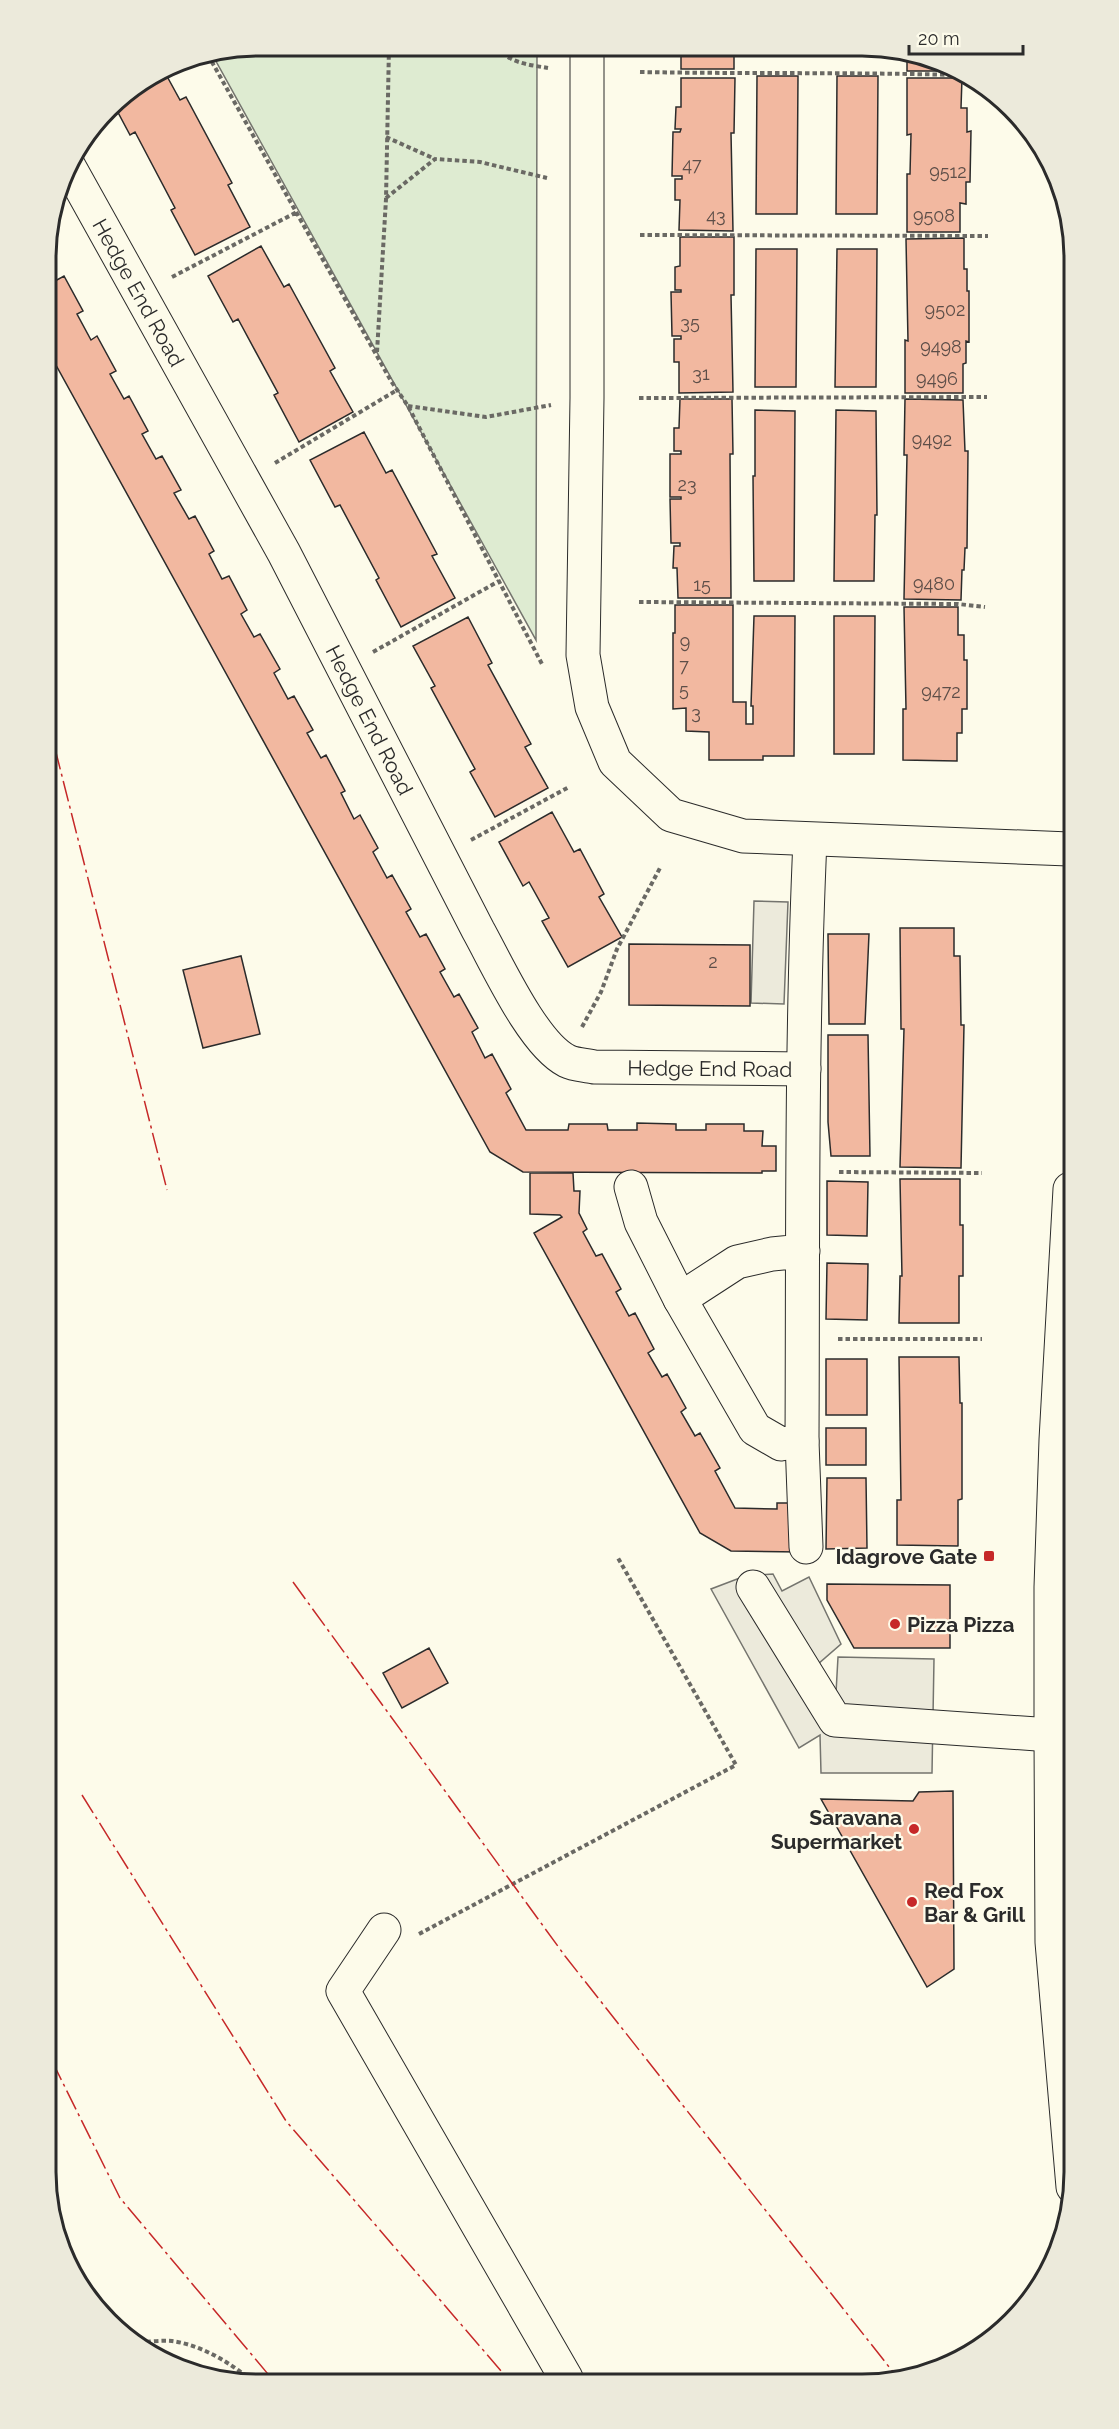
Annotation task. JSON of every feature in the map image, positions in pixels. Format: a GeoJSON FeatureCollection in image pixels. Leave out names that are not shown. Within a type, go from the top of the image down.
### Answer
{"type":"FeatureCollection","features":[{"type":"Feature","properties":{"kind":"street"},"geometry":{"type":"LineString","coordinates":[[587,56],[587,398],[583,655],[592,707],[615,762],[671,815],[742,836],[1064,849]]}},
{"type":"Feature","properties":{"kind":"street","name":"Hedge End Road"},"geometry":{"type":"LineString","coordinates":[[74,175],[243,482],[285,553],[478,930],[544,1043],[567,1061],[594,1067],[804,1069]]}},
{"type":"Feature","properties":{"kind":"street","name":"Hedge End Road"},"geometry":{"type":"LineString","coordinates":[[806,1547],[802,1441],[804,1069],[810,840]]}},
{"type":"Feature","properties":{"kind":"street"},"geometry":{"type":"LineString","coordinates":[[631,1187],[641,1222],[680,1299],[712,1358],[755,1428],[781,1444],[802,1441]]}},
{"type":"Feature","properties":{"kind":"street"},"geometry":{"type":"LineString","coordinates":[[680,1299],[737,1262],[772,1254],[803,1251]]}},
{"type":"Feature","properties":{"kind":"street"},"geometry":{"type":"LineString","coordinates":[[1063,1306],[1056,1440],[1061,1634],[1051,1735],[1052,1942],[1063,2071]]}},
{"type":"Feature","properties":{"kind":"street"},"geometry":{"type":"LineString","coordinates":[[753,1587],[835,1720],[1051,1735]]}},
{"type":"Feature","properties":{"kind":"street"},"geometry":{"type":"LineString","coordinates":[[398,1934],[343,1992],[564,2374]]}},
{"type":"Feature","properties":{"kind":"path"},"geometry":{"type":"LineString","coordinates":[[377,353],[386,199],[389,56]]}},
{"type":"Feature","properties":{"kind":"path"},"geometry":{"type":"LineString","coordinates":[[507,56],[521,63],[548,68]]}},
{"type":"Feature","properties":{"kind":"path"},"geometry":{"type":"LineString","coordinates":[[210,61],[408,406],[543,666]]}},
{"type":"Feature","properties":{"kind":"path"},"geometry":{"type":"LineString","coordinates":[[640,72],[749,74],[818,71],[947,75]]}},
{"type":"Feature","properties":{"kind":"path"},"geometry":{"type":"LineString","coordinates":[[386,137],[435,159],[480,162],[547,178]]}},
{"type":"Feature","properties":{"kind":"path"},"geometry":{"type":"LineString","coordinates":[[386,199],[435,159]]}},
{"type":"Feature","properties":{"kind":"path"},"geometry":{"type":"LineString","coordinates":[[139,294],[297,212]]}},
{"type":"Feature","properties":{"kind":"path"},"geometry":{"type":"LineString","coordinates":[[640,235],[988,236]]}},
{"type":"Feature","properties":{"kind":"path"},"geometry":{"type":"LineString","coordinates":[[243,482],[397,390]]}},
{"type":"Feature","properties":{"kind":"path"},"geometry":{"type":"LineString","coordinates":[[639,398],[987,397]]}},
{"type":"Feature","properties":{"kind":"path"},"geometry":{"type":"LineString","coordinates":[[408,406],[486,417],[587,398]]}},
{"type":"Feature","properties":{"kind":"path"},"geometry":{"type":"LineString","coordinates":[[344,668],[499,581]]}},
{"type":"Feature","properties":{"kind":"path"},"geometry":{"type":"LineString","coordinates":[[639,602],[958,604],[985,607]]}},
{"type":"Feature","properties":{"kind":"path"},"geometry":{"type":"LineString","coordinates":[[441,856],[569,788]]}},
{"type":"Feature","properties":{"kind":"path"},"geometry":{"type":"LineString","coordinates":[[578,1036],[601,992],[617,949],[661,866]]}},
{"type":"Feature","properties":{"kind":"path"},"geometry":{"type":"LineString","coordinates":[[837,1172],[982,1173]]}},
{"type":"Feature","properties":{"kind":"path"},"geometry":{"type":"LineString","coordinates":[[836,1339],[982,1339]]}},
{"type":"Feature","properties":{"kind":"path"},"geometry":{"type":"LineString","coordinates":[[398,1934],[736,1765],[618,1558]]}},
{"type":"Feature","properties":{"kind":"path"},"geometry":{"type":"LineString","coordinates":[[149,2342],[172,2341],[206,2352],[228,2361],[242,2373]]}},
{"type":"Feature","properties":{"kind":"green space"},"geometry":{"type":"Polygon","coordinates":[[[257,56],[537,56],[536,640],[215,60],[257,56]]]}},
{"type":"Feature","properties":{"kind":"shaded area"},"geometry":{"type":"Polygon","coordinates":[[[754,901],[788,902],[784,1004],[751,1003],[754,901]]]}},
{"type":"Feature","properties":{"kind":"shaded area"},"geometry":{"type":"Polygon","coordinates":[[[773,1574],[782,1591],[809,1577],[841,1644],[817,1665],[836,1693],[838,1657],[934,1659],[932,1773],[821,1773],[820,1735],[799,1748],[711,1589],[745,1576],[773,1574]]]}},
{"type":"Feature","properties":{"kind":"building"},"geometry":{"type":"Polygon","coordinates":[[[681,56],[734,56],[734,69],[681,69],[681,56]]]}},
{"type":"Feature","properties":{"kind":"building"},"geometry":{"type":"Polygon","coordinates":[[[907,60],[939,71],[907,71],[907,60]]]}},
{"type":"Feature","properties":{"kind":"building"},"geometry":{"type":"Polygon","coordinates":[[[757,76],[798,76],[797,214],[756,214],[757,76]]]}},
{"type":"Feature","properties":{"kind":"building"},"geometry":{"type":"Polygon","coordinates":[[[837,76],[878,76],[877,214],[836,214],[837,76]]]}},
{"type":"Feature","properties":{"kind":"building"},"geometry":{"type":"Polygon","coordinates":[[[168,77],[180,100],[186,97],[232,183],[228,185],[250,227],[195,255],[171,210],[175,208],[135,132],[130,135],[118,112],[145,89],[168,77]]]}},
{"type":"Feature","properties":{"kind":"building"},"geometry":{"type":"Polygon","coordinates":[[[681,78],[735,78],[734,133],[731,133],[733,231],[679,230],[680,200],[675,200],[675,179],[682,179],[682,176],[672,176],[673,132],[680,132],[681,129],[675,129],[676,107],[681,107],[681,78]]]}},
{"type":"Feature","properties":{"kind":"building"},"geometry":{"type":"Polygon","coordinates":[[[907,78],[953,78],[962,82],[961,108],[967,108],[967,132],[971,131],[970,182],[966,182],[966,204],[960,203],[960,232],[907,232],[907,174],[910,174],[911,134],[907,135],[907,78]]]}},
{"type":"Feature","properties":{"kind":"building"},"geometry":{"type":"Polygon","coordinates":[[[680,237],[734,237],[734,295],[731,295],[733,392],[679,393],[679,362],[674,362],[674,339],[681,339],[681,336],[672,336],[671,292],[681,292],[681,290],[675,290],[675,267],[680,266],[680,237]]]}},
{"type":"Feature","properties":{"kind":"building"},"geometry":{"type":"Polygon","coordinates":[[[964,238],[964,269],[967,269],[967,291],[969,291],[969,342],[966,341],[966,363],[963,364],[963,393],[905,393],[905,340],[908,341],[906,239],[964,238]]]}},
{"type":"Feature","properties":{"kind":"building"},"geometry":{"type":"Polygon","coordinates":[[[261,246],[284,287],[289,284],[335,368],[330,371],[353,412],[299,442],[274,395],[278,393],[238,319],[233,322],[208,276],[261,246]]]}},
{"type":"Feature","properties":{"kind":"building"},"geometry":{"type":"Polygon","coordinates":[[[756,249],[797,249],[796,387],[755,387],[756,249]]]}},
{"type":"Feature","properties":{"kind":"building"},"geometry":{"type":"Polygon","coordinates":[[[837,249],[877,249],[876,387],[835,387],[837,249]]]}},
{"type":"Feature","properties":{"kind":"building"},"geometry":{"type":"Polygon","coordinates":[[[64,276],[83,311],[77,314],[91,340],[97,336],[116,371],[110,374],[124,399],[129,396],[148,431],[142,434],[156,459],[162,456],[181,490],[174,493],[189,519],[195,516],[214,551],[209,554],[222,579],[229,576],[247,610],[241,614],[254,637],[260,634],[280,669],[274,673],[288,699],[294,696],[313,730],[307,733],[321,758],[326,755],[345,791],[341,793],[354,819],[360,815],[378,848],[373,852],[387,878],[392,875],[411,909],[406,912],[420,937],[426,934],[445,969],[440,972],[454,997],[459,994],[478,1028],[472,1032],[485,1058],[492,1054],[511,1089],[506,1093],[526,1130],[568,1130],[569,1124],[607,1124],[608,1130],[637,1130],[637,1123],[676,1124],[676,1130],[706,1130],[706,1124],[744,1124],[744,1131],[763,1131],[762,1146],[776,1146],[776,1171],[762,1171],[762,1173],[523,1172],[490,1152],[56,365],[56,278],[57,280],[64,276]]]}},
{"type":"Feature","properties":{"kind":"building"},"geometry":{"type":"Polygon","coordinates":[[[680,399],[732,399],[731,598],[678,598],[677,568],[673,568],[674,546],[680,546],[680,543],[671,543],[670,499],[681,499],[681,497],[670,497],[670,454],[681,454],[681,451],[674,451],[674,428],[679,428],[680,399]]]}},
{"type":"Feature","properties":{"kind":"building"},"geometry":{"type":"Polygon","coordinates":[[[905,399],[963,400],[965,451],[968,451],[967,548],[965,548],[964,570],[962,570],[961,600],[904,599],[907,455],[904,455],[905,399]]]}},
{"type":"Feature","properties":{"kind":"building"},"geometry":{"type":"Polygon","coordinates":[[[755,410],[795,411],[794,581],[754,581],[755,410]]]}},
{"type":"Feature","properties":{"kind":"building"},"geometry":{"type":"Polygon","coordinates":[[[836,410],[876,411],[877,515],[875,515],[874,581],[834,581],[836,410]]]}},
{"type":"Feature","properties":{"kind":"building"},"geometry":{"type":"Polygon","coordinates":[[[364,432],[386,473],[392,470],[437,554],[432,556],[455,598],[401,627],[376,580],[379,578],[340,505],[335,507],[310,460],[364,432]]]}},
{"type":"Feature","properties":{"kind":"building"},"geometry":{"type":"Polygon","coordinates":[[[675,605],[733,605],[733,702],[746,702],[746,724],[753,724],[753,706],[751,706],[754,616],[795,616],[794,756],[763,756],[763,760],[709,760],[709,732],[686,731],[686,708],[673,709],[675,605]]]}},
{"type":"Feature","properties":{"kind":"building"},"geometry":{"type":"Polygon","coordinates":[[[904,607],[958,607],[958,635],[964,635],[964,660],[967,660],[967,709],[962,709],[962,733],[957,733],[957,761],[903,760],[903,709],[906,709],[904,607]]]}},
{"type":"Feature","properties":{"kind":"building"},"geometry":{"type":"Polygon","coordinates":[[[834,616],[875,616],[874,754],[834,754],[834,616]]]}},
{"type":"Feature","properties":{"kind":"building"},"geometry":{"type":"Polygon","coordinates":[[[468,617],[492,663],[488,665],[531,744],[525,747],[548,788],[495,817],[470,772],[475,769],[431,688],[435,686],[413,646],[468,617]]]}},
{"type":"Feature","properties":{"kind":"building"},"geometry":{"type":"Polygon","coordinates":[[[552,812],[574,852],[580,849],[604,894],[599,897],[622,937],[568,967],[542,921],[549,918],[529,882],[523,886],[499,842],[552,812]]]}},
{"type":"Feature","properties":{"kind":"building"},"geometry":{"type":"Polygon","coordinates":[[[900,928],[954,928],[954,956],[960,956],[961,1025],[964,1025],[961,1168],[900,1167],[904,1029],[901,1029],[900,928]]]}},
{"type":"Feature","properties":{"kind":"building"},"geometry":{"type":"Polygon","coordinates":[[[828,934],[869,934],[865,1024],[829,1024],[828,934]]]}},
{"type":"Feature","properties":{"kind":"building"},"geometry":{"type":"Polygon","coordinates":[[[629,944],[750,945],[750,1006],[629,1005],[629,944]]]}},
{"type":"Feature","properties":{"kind":"building"},"geometry":{"type":"Polygon","coordinates":[[[241,956],[260,1034],[203,1048],[183,970],[241,956]]]}},
{"type":"Feature","properties":{"kind":"building"},"geometry":{"type":"Polygon","coordinates":[[[828,1035],[868,1035],[870,1156],[831,1156],[828,1122],[828,1035]]]}},
{"type":"Feature","properties":{"kind":"building"},"geometry":{"type":"Polygon","coordinates":[[[530,1173],[573,1173],[574,1191],[580,1191],[579,1213],[587,1229],[583,1232],[596,1256],[602,1254],[621,1289],[616,1292],[629,1316],[635,1313],[654,1349],[648,1353],[662,1377],[667,1374],[686,1408],[681,1412],[695,1436],[700,1433],[720,1468],[715,1471],[735,1508],[777,1509],[777,1503],[800,1503],[800,1552],[731,1551],[700,1533],[534,1233],[562,1217],[560,1215],[530,1214],[530,1173]]]}},
{"type":"Feature","properties":{"kind":"building"},"geometry":{"type":"Polygon","coordinates":[[[900,1179],[960,1179],[963,1276],[959,1276],[959,1323],[899,1323],[900,1276],[902,1276],[900,1179]]]}},
{"type":"Feature","properties":{"kind":"building"},"geometry":{"type":"Polygon","coordinates":[[[827,1181],[868,1182],[867,1236],[827,1235],[827,1181]]]}},
{"type":"Feature","properties":{"kind":"building"},"geometry":{"type":"Polygon","coordinates":[[[827,1263],[868,1264],[867,1320],[826,1319],[827,1263]]]}},
{"type":"Feature","properties":{"kind":"building"},"geometry":{"type":"Polygon","coordinates":[[[899,1357],[959,1357],[960,1403],[962,1403],[962,1499],[958,1500],[958,1546],[897,1545],[897,1500],[901,1500],[899,1357]]]}},
{"type":"Feature","properties":{"kind":"building"},"geometry":{"type":"Polygon","coordinates":[[[826,1359],[867,1359],[867,1415],[826,1415],[826,1359]]]}},
{"type":"Feature","properties":{"kind":"building"},"geometry":{"type":"Polygon","coordinates":[[[826,1428],[866,1428],[866,1465],[826,1465],[826,1428]]]}},
{"type":"Feature","properties":{"kind":"building"},"geometry":{"type":"Polygon","coordinates":[[[827,1478],[866,1478],[867,1548],[826,1549],[827,1478]]]}},
{"type":"Feature","properties":{"kind":"building","name":"Pizza Pizza"},"geometry":{"type":"Polygon","coordinates":[[[827,1584],[950,1585],[950,1648],[854,1648],[827,1600],[827,1584]]]}},
{"type":"Feature","properties":{"kind":"building"},"geometry":{"type":"Polygon","coordinates":[[[429,1648],[448,1683],[402,1708],[383,1673],[429,1648]]]}},
{"type":"Feature","properties":{"kind":"building"},"geometry":{"type":"Polygon","coordinates":[[[953,1791],[954,1969],[927,1987],[821,1799],[913,1801],[919,1792],[953,1791]]]}},
{"type":"Feature","properties":{"kind":"power"},"geometry":{"type":"LineString","coordinates":[[56,752],[167,1190]]}},
{"type":"Feature","properties":{"kind":"power"},"geometry":{"type":"LineString","coordinates":[[293,1582],[565,1956],[892,2371]]}},
{"type":"Feature","properties":{"kind":"power"},"geometry":{"type":"LineString","coordinates":[[82,1795],[286,2121],[504,2374]]}},
{"type":"Feature","properties":{"kind":"power"},"geometry":{"type":"LineString","coordinates":[[56,2069],[120,2198],[268,2374]]}},
{"type":"Feature","properties":{"kind":"place","name":"Idagrove Gate"},"geometry":{"type":"Point","coordinates":[989,1556]}},
{"type":"Feature","properties":{"kind":"place","name":"Pizza Pizza"},"geometry":{"type":"Point","coordinates":[895,1624]}},
{"type":"Feature","properties":{"kind":"place","name":"Saravana Supermarket"},"geometry":{"type":"Point","coordinates":[914,1829]}},
{"type":"Feature","properties":{"kind":"place","name":"Red Fox Bar & Grill"},"geometry":{"type":"Point","coordinates":[912,1902]}}]}
